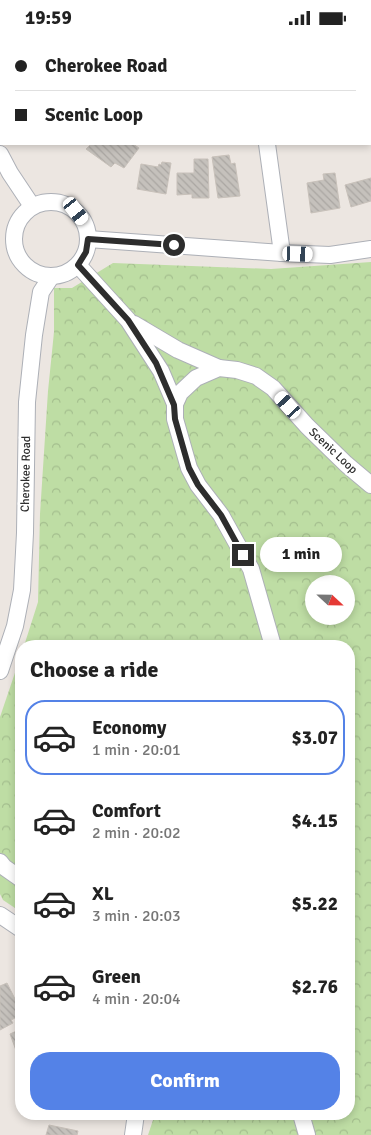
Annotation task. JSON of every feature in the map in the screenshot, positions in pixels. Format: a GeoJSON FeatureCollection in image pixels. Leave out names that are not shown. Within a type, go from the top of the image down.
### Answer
{"type":"FeatureCollection","features":[{"type":"Feature","properties":{"kind":"street"},"geometry":{"type":"LineString","coordinates":[[267,145],[282,253]]}},
{"type":"Feature","properties":{"kind":"street"},"geometry":{"type":"LineString","coordinates":[[0,154],[32,207]]}},
{"type":"Feature","properties":{"kind":"street"},"geometry":{"type":"LineString","coordinates":[[47,202],[59,202],[76,211],[85,223],[88,239],[86,252],[78,265],[68,273],[51,277],[36,274],[21,263],[14,247],[14,231],[22,215],[32,207],[47,202]]}},
{"type":"Feature","properties":{"kind":"street"},"geometry":{"type":"LineString","coordinates":[[88,239],[330,255],[371,249]]}},
{"type":"Feature","properties":{"kind":"street"},"geometry":{"type":"LineString","coordinates":[[78,265],[128,320],[156,363],[174,405],[175,419],[189,468],[198,485],[221,515],[250,569],[271,640]]}},
{"type":"Feature","properties":{"kind":"street","name":"Cherokee Road"},"geometry":{"type":"LineString","coordinates":[[0,671],[15,627],[22,590],[27,402],[40,292],[51,277]]}},
{"type":"Feature","properties":{"kind":"street","name":"Scenic Loop"},"geometry":{"type":"LineString","coordinates":[[128,320],[165,343],[219,368],[244,372],[266,383],[280,395],[307,426],[346,464],[371,485]]}},
{"type":"Feature","properties":{"kind":"street"},"geometry":{"type":"LineString","coordinates":[[174,405],[180,393],[196,378],[219,368]]}},
{"type":"Feature","properties":{"kind":"street"},"geometry":{"type":"LineString","coordinates":[[0,862],[15,875]]}},
{"type":"Feature","properties":{"kind":"street"},"geometry":{"type":"LineString","coordinates":[[0,915],[15,925]]}},
{"type":"Feature","properties":{"kind":"street"},"geometry":{"type":"LineString","coordinates":[[133,1135],[135,1120]]}},
{"type":"Feature","properties":{"kind":"street"},"geometry":{"type":"LineString","coordinates":[[304,1120],[308,1135]]}},
{"type":"Feature","properties":{"kind":"green space"},"geometry":{"type":"Polygon","coordinates":[[[371,262],[371,1135],[148,1135],[153,1120],[355,1120],[355,640],[26,640],[38,602],[40,514],[54,332],[54,288],[72,288],[113,263],[271,269],[371,262]]]}},
{"type":"Feature","properties":{"kind":"green space"},"geometry":{"type":"Polygon","coordinates":[[[15,673],[15,908],[3,900],[0,894],[0,717],[15,673]]]}},
{"type":"Feature","properties":{"kind":"building"},"geometry":{"type":"Polygon","coordinates":[[[90,145],[134,145],[139,148],[124,168],[115,163],[111,167],[86,149],[90,145]]]}},
{"type":"Feature","properties":{"kind":"building"},"geometry":{"type":"Polygon","coordinates":[[[229,155],[231,164],[235,163],[240,196],[218,198],[212,157],[229,155]]]}},
{"type":"Feature","properties":{"kind":"building"},"geometry":{"type":"Polygon","coordinates":[[[194,159],[208,159],[209,198],[192,198],[192,194],[177,195],[177,173],[194,173],[194,159]]]}},
{"type":"Feature","properties":{"kind":"building"},"geometry":{"type":"Polygon","coordinates":[[[162,162],[171,163],[166,194],[137,189],[141,164],[158,167],[162,162]]]}},
{"type":"Feature","properties":{"kind":"building"},"geometry":{"type":"Polygon","coordinates":[[[335,173],[340,208],[311,213],[307,183],[324,180],[323,174],[335,173]]]}},
{"type":"Feature","properties":{"kind":"building"},"geometry":{"type":"Polygon","coordinates":[[[371,178],[371,201],[351,207],[345,185],[371,178]]]}},
{"type":"Feature","properties":{"kind":"building"},"geometry":{"type":"Polygon","coordinates":[[[7,983],[15,999],[15,1018],[11,1020],[13,1023],[0,1030],[0,986],[7,983]]]}},
{"type":"Feature","properties":{"kind":"building"},"geometry":{"type":"Polygon","coordinates":[[[15,1032],[15,1048],[10,1034],[15,1032]]]}},
{"type":"Feature","properties":{"kind":"building"},"geometry":{"type":"Polygon","coordinates":[[[49,1125],[78,1131],[77,1135],[46,1135],[49,1125]]]}},
{"type":"Feature","properties":{"kind":"route"},"geometry":{"type":"LineString","coordinates":[[174,245],[88,239],[86,252],[81,263],[78,265],[128,320],[161,371],[174,405],[175,419],[189,468],[198,485],[221,515],[243,555]]}}]}
